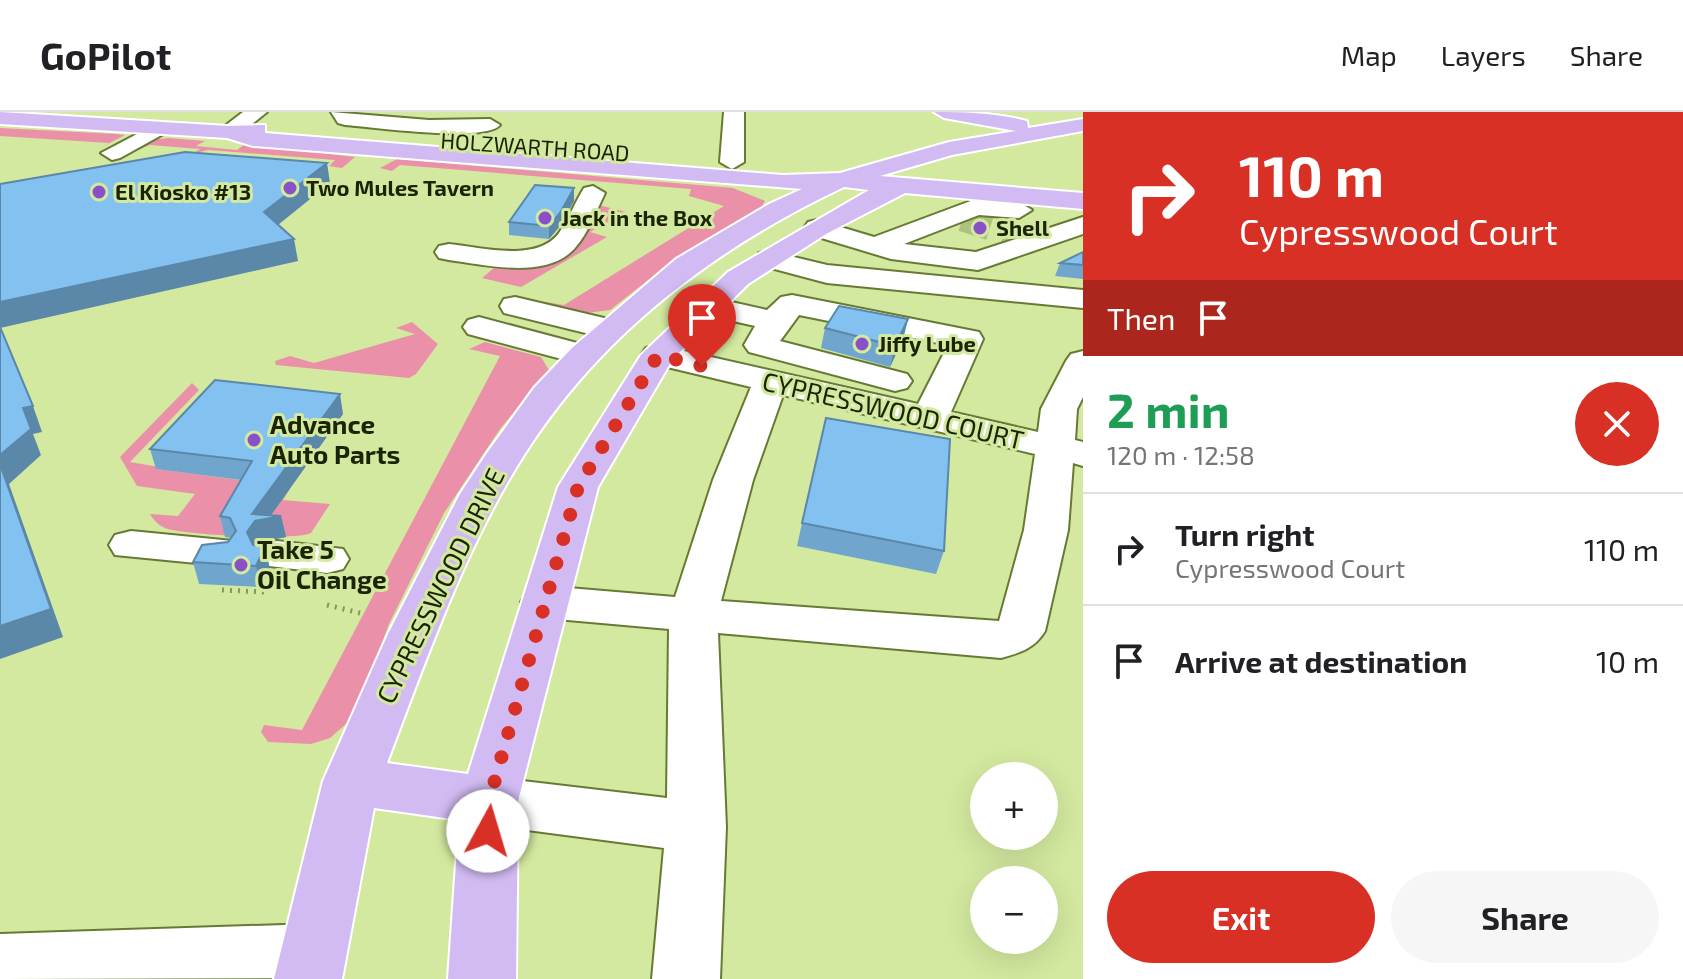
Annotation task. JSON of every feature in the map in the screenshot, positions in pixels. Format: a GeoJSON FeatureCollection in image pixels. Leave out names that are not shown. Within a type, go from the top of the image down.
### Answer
{"type":"FeatureCollection","features":[{"type":"Feature","properties":{"kind":"main road"},"geometry":{"type":"LineString","coordinates":[[930,112],[950,129],[949,149]]}},
{"type":"Feature","properties":{"kind":"main road"},"geometry":{"type":"LineString","coordinates":[[944,112],[984,119],[1052,121],[1083,139]]}},
{"type":"Feature","properties":{"kind":"main road","name":"HOLZWARTH ROAD"},"geometry":{"type":"LineString","coordinates":[[15,116],[228,132],[265,129],[474,142],[729,170]]}},
{"type":"Feature","properties":{"kind":"main road","name":"CYPRESSWOOD DRIVE"},"geometry":{"type":"LineString","coordinates":[[310,967],[351,781],[412,634],[481,494],[547,396],[597,342],[686,265],[782,208],[841,180],[949,149],[1052,121],[1083,125]]}},
{"type":"Feature","properties":{"kind":"main road","name":"HOLZWARTH ROAD"},"geometry":{"type":"LineString","coordinates":[[228,132],[253,139],[729,170],[786,167],[841,180],[901,186],[997,241],[1083,201]]}},
{"type":"Feature","properties":{"kind":"main road"},"geometry":{"type":"LineString","coordinates":[[482,979],[489,801],[545,602],[578,487],[658,355],[738,278],[817,228],[901,186],[944,170],[1083,139]]}},
{"type":"Feature","properties":{"kind":"main road"},"geometry":{"type":"LineString","coordinates":[[729,170],[782,208]]}},
{"type":"Feature","properties":{"kind":"main road"},"geometry":{"type":"LineString","coordinates":[[351,781],[489,801]]}},
{"type":"Feature","properties":{"kind":"lane"},"geometry":{"type":"LineString","coordinates":[[228,132],[257,112]]}},
{"type":"Feature","properties":{"kind":"lane"},"geometry":{"type":"LineString","coordinates":[[341,112],[345,119],[490,125],[474,142]]}},
{"type":"Feature","properties":{"kind":"lane"},"geometry":{"type":"LineString","coordinates":[[359,112],[378,119],[450,125]]}},
{"type":"Feature","properties":{"kind":"lane"},"geometry":{"type":"LineString","coordinates":[[729,170],[734,112]]}},
{"type":"Feature","properties":{"kind":"lane"},"geometry":{"type":"LineString","coordinates":[[112,153],[160,128]]}},
{"type":"Feature","properties":{"kind":"lane"},"geometry":{"type":"LineString","coordinates":[[449,252],[522,258],[554,252],[565,243],[593,193]]}},
{"type":"Feature","properties":{"kind":"lane"},"geometry":{"type":"LineString","coordinates":[[875,246],[976,207],[997,241],[1083,299]]}},
{"type":"Feature","properties":{"kind":"lane"},"geometry":{"type":"LineString","coordinates":[[817,228],[875,246],[1037,241],[1076,227]]}},
{"type":"Feature","properties":{"kind":"lane"},"geometry":{"type":"LineString","coordinates":[[769,259],[827,274],[1076,227]]}},
{"type":"Feature","properties":{"kind":"lane"},"geometry":{"type":"LineString","coordinates":[[792,304],[967,339],[936,406],[761,345],[774,321],[792,304]]}},
{"type":"Feature","properties":{"kind":"lane"},"geometry":{"type":"LineString","coordinates":[[512,305],[597,342]]}},
{"type":"Feature","properties":{"kind":"lane"},"geometry":{"type":"LineString","coordinates":[[709,306],[774,321]]}},
{"type":"Feature","properties":{"kind":"lane"},"geometry":{"type":"LineString","coordinates":[[479,327],[597,342]]}},
{"type":"Feature","properties":{"kind":"lane","name":"CYPRESSWOOD COURT"},"geometry":{"type":"LineString","coordinates":[[658,355],[770,383],[936,406],[1068,450]]}},
{"type":"Feature","properties":{"kind":"lane"},"geometry":{"type":"LineString","coordinates":[[545,602],[1001,641],[1021,631],[1025,618],[1068,450],[1059,409],[1083,361]]}},
{"type":"Feature","properties":{"kind":"lane"},"geometry":{"type":"LineString","coordinates":[[686,979],[696,827],[693,617],[733,480],[770,383]]}},
{"type":"Feature","properties":{"kind":"lane"},"geometry":{"type":"LineString","coordinates":[[131,545],[217,570]]}},
{"type":"Feature","properties":{"kind":"lane"},"geometry":{"type":"LineString","coordinates":[[273,574],[327,559]]}},
{"type":"Feature","properties":{"kind":"lane"},"geometry":{"type":"LineString","coordinates":[[489,801],[696,827]]}},
{"type":"Feature","properties":{"kind":"lane"},"geometry":{"type":"LineString","coordinates":[[0,966],[310,967]]}},
{"type":"Feature","properties":{"kind":"path"},"geometry":{"type":"LineString","coordinates":[[217,570],[273,574]]}},
{"type":"Feature","properties":{"kind":"path"},"geometry":{"type":"LineString","coordinates":[[327,605],[364,614]]}},
{"type":"Feature","properties":{"kind":"shaded area"},"geometry":{"type":"Polygon","coordinates":[[[0,128],[125,135],[100,148],[109,143],[0,136],[0,128]]]}},
{"type":"Feature","properties":{"kind":"shaded area"},"geometry":{"type":"Polygon","coordinates":[[[152,140],[205,141],[196,146],[237,150],[245,144],[355,157],[342,168],[329,166],[335,160],[208,150],[192,154],[200,149],[150,145],[137,150],[152,140]]]}},
{"type":"Feature","properties":{"kind":"shaded area"},"geometry":{"type":"Polygon","coordinates":[[[397,159],[733,188],[765,201],[761,208],[675,259],[610,310],[587,313],[539,301],[564,305],[724,206],[689,196],[691,189],[400,165],[392,171],[380,168],[397,159]]]}},
{"type":"Feature","properties":{"kind":"shaded area"},"geometry":{"type":"Polygon","coordinates":[[[595,204],[626,212],[590,232],[607,237],[521,287],[482,278],[496,266],[531,262],[595,204]]]}},
{"type":"Feature","properties":{"kind":"shaded area"},"geometry":{"type":"Polygon","coordinates":[[[412,322],[438,344],[416,374],[409,378],[276,365],[275,361],[290,356],[314,363],[415,334],[396,328],[412,322]]]}},
{"type":"Feature","properties":{"kind":"shaded area"},"geometry":{"type":"Polygon","coordinates":[[[485,342],[541,357],[549,370],[500,429],[444,513],[389,624],[355,716],[330,738],[311,744],[268,742],[261,732],[264,725],[302,730],[500,356],[469,349],[485,342]]]}},
{"type":"Feature","properties":{"kind":"shaded area"},"geometry":{"type":"Polygon","coordinates":[[[192,383],[199,390],[130,462],[159,467],[157,469],[291,487],[283,500],[330,504],[311,533],[264,537],[197,533],[165,528],[153,519],[150,514],[178,516],[195,494],[137,486],[120,457],[192,383]]]}},
{"type":"Feature","properties":{"kind":"building"},"geometry":{"type":"Polygon","coordinates":[[[185,152],[327,163],[264,212],[294,239],[0,302],[0,184],[185,152]]]}},
{"type":"Feature","properties":{"kind":"building"},"geometry":{"type":"Polygon","coordinates":[[[535,185],[574,188],[549,226],[509,222],[535,185]]]}},
{"type":"Feature","properties":{"kind":"building"},"geometry":{"type":"Polygon","coordinates":[[[1083,252],[1083,265],[1060,263],[1083,252]]]}},
{"type":"Feature","properties":{"kind":"building"},"geometry":{"type":"Polygon","coordinates":[[[839,306],[908,319],[895,346],[825,328],[839,306]]]}},
{"type":"Feature","properties":{"kind":"building"},"geometry":{"type":"Polygon","coordinates":[[[0,327],[33,406],[23,408],[31,429],[0,455],[0,327]]]}},
{"type":"Feature","properties":{"kind":"building"},"geometry":{"type":"Polygon","coordinates":[[[215,380],[340,394],[252,514],[281,516],[255,521],[247,532],[253,545],[265,547],[256,566],[193,562],[202,545],[228,542],[236,531],[230,518],[220,516],[252,461],[150,449],[215,380]]]}},
{"type":"Feature","properties":{"kind":"building"},"geometry":{"type":"Polygon","coordinates":[[[826,418],[950,439],[944,551],[802,523],[826,418]]]}},
{"type":"Feature","properties":{"kind":"building"},"geometry":{"type":"Polygon","coordinates":[[[0,464],[51,609],[0,626],[0,464]]]}},
{"type":"Feature","properties":{"kind":"tunnel"},"geometry":{"type":"LineString","coordinates":[[963,217],[1010,232]]}},
{"type":"Feature","properties":{"kind":"place","name":"Two Mules Tavern"},"geometry":{"type":"Point","coordinates":[290,188]}},
{"type":"Feature","properties":{"kind":"place","name":"El Kiosko #13"},"geometry":{"type":"Point","coordinates":[99,192]}},
{"type":"Feature","properties":{"kind":"place","name":"Jack in the Box"},"geometry":{"type":"Point","coordinates":[545,218]}},
{"type":"Feature","properties":{"kind":"place","name":"Shell"},"geometry":{"type":"Point","coordinates":[980,228]}},
{"type":"Feature","properties":{"kind":"place","name":"Jiffy Lube"},"geometry":{"type":"Point","coordinates":[862,344]}},
{"type":"Feature","properties":{"kind":"place","name":"Advance Auto Parts"},"geometry":{"type":"Point","coordinates":[254,440]}},
{"type":"Feature","properties":{"kind":"place","name":"Take 5 Oil Change"},"geometry":{"type":"Point","coordinates":[241,565]}},
{"type":"Feature","properties":{"kind":"route"},"geometry":{"type":"LineString","coordinates":[[488,831],[489,801],[578,487],[658,355],[702,366]]}}]}
